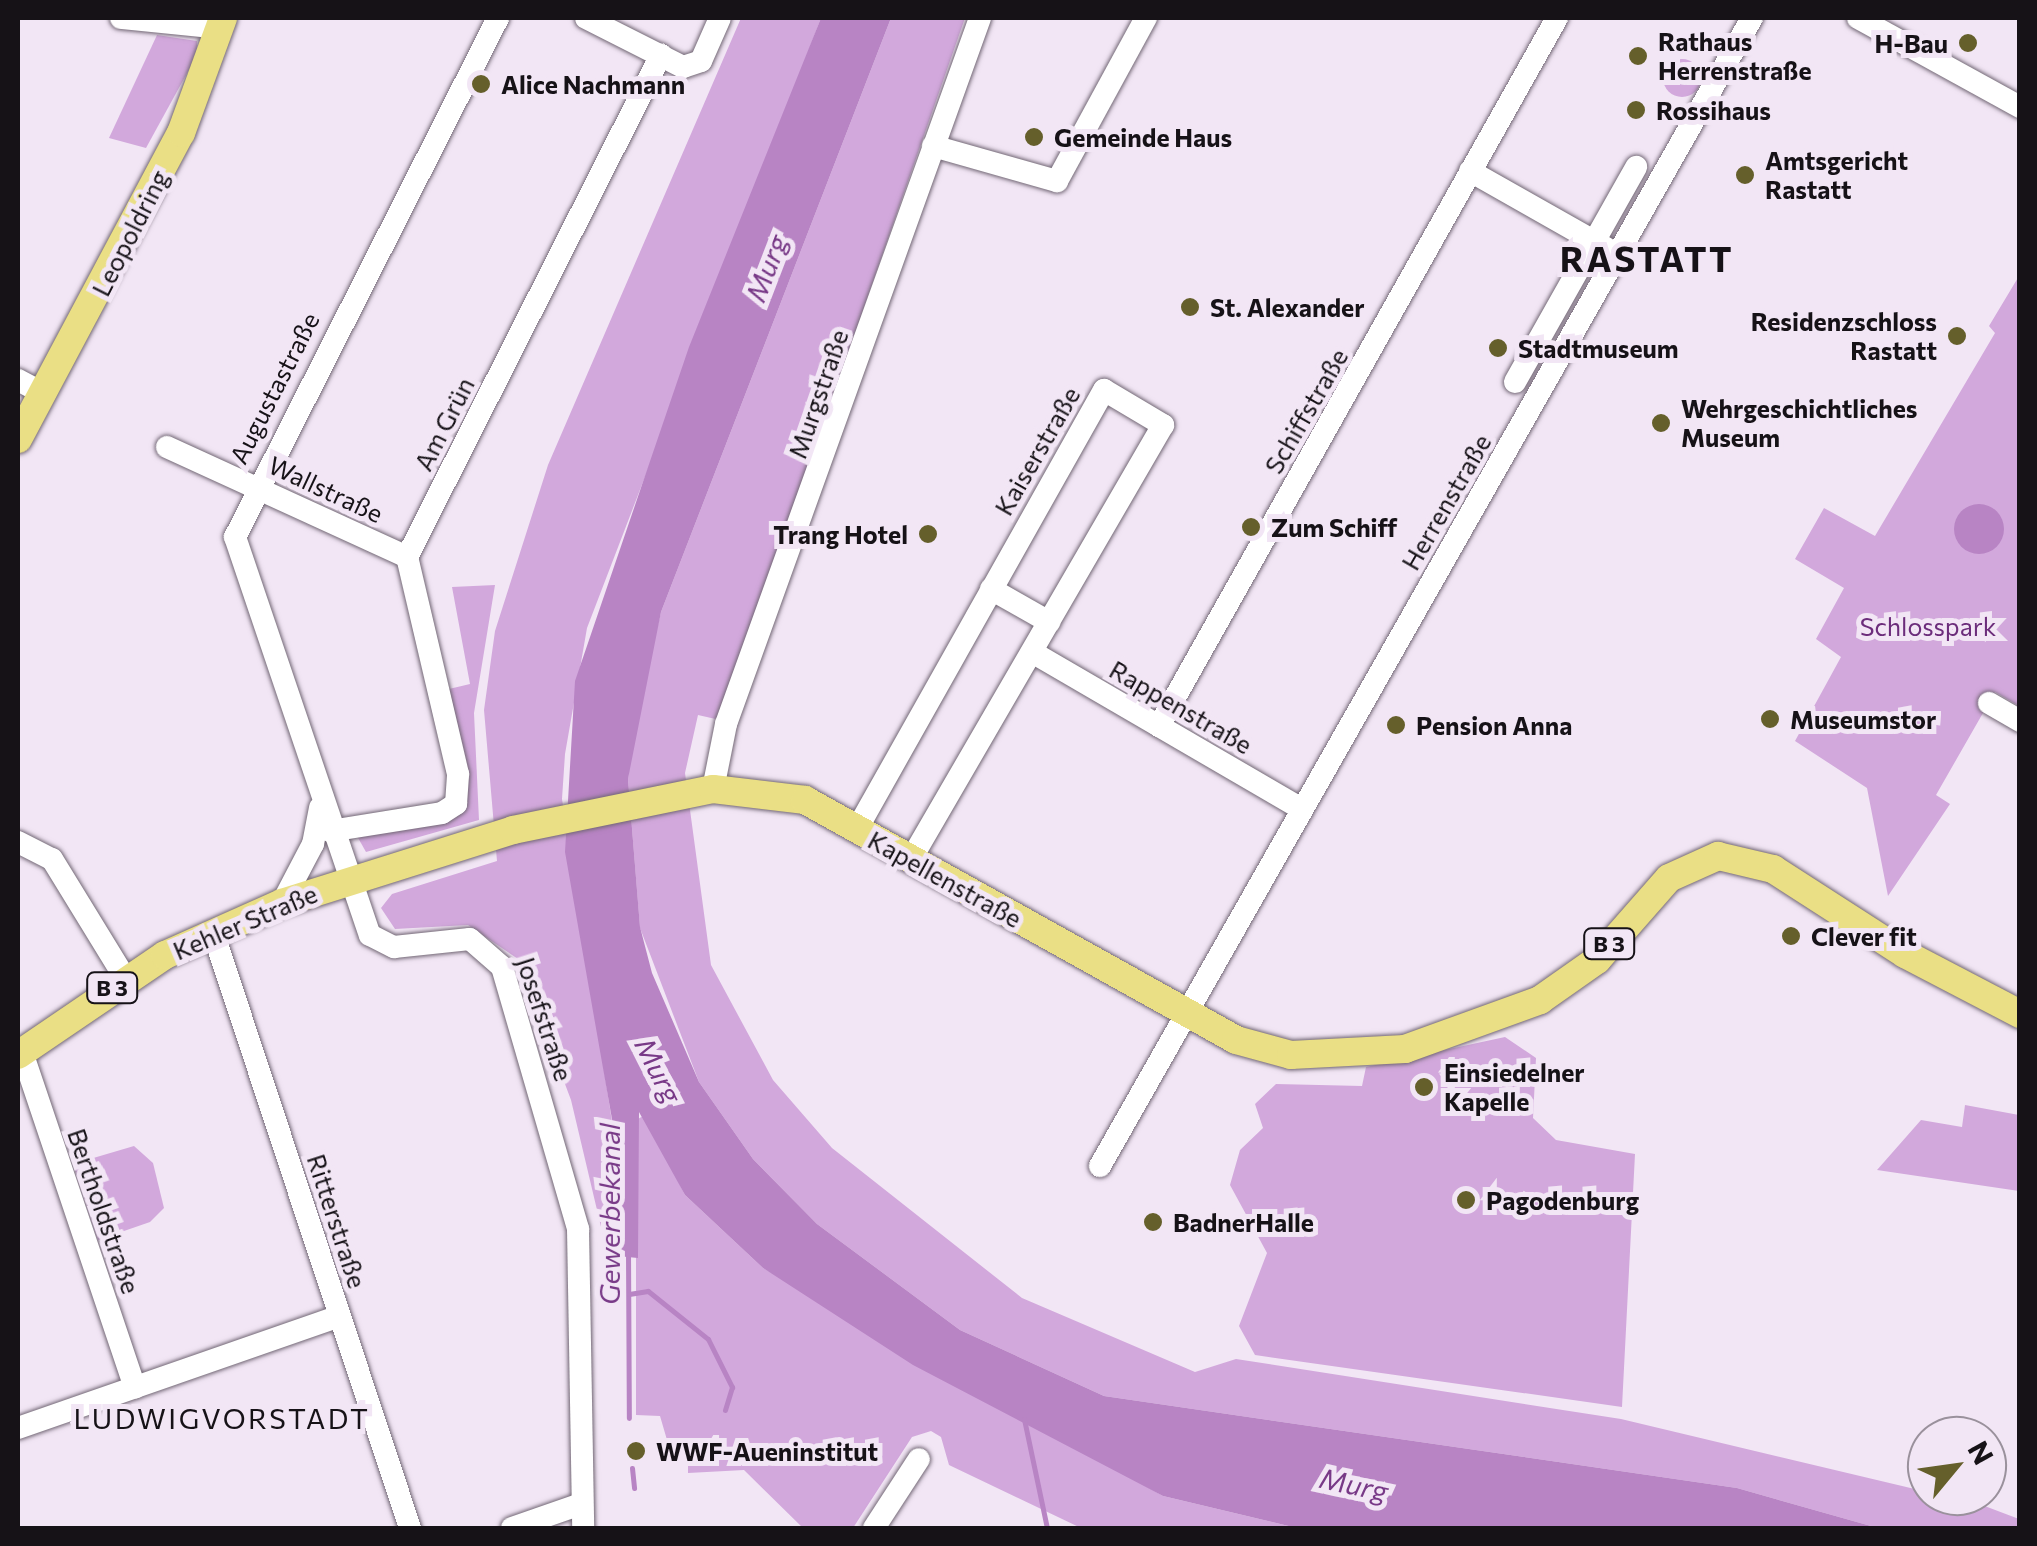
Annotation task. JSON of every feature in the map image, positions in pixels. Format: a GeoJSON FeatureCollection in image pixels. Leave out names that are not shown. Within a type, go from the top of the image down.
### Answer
{"type":"FeatureCollection","features":[{"type":"Feature","properties":{"kind":"main road","name":"Leopoldring"},"geometry":{"type":"LineString","coordinates":[[18,439],[181,132],[222,23]]}},
{"type":"Feature","properties":{"kind":"main road","name":"Kapellenstraße"},"geometry":{"type":"LineString","coordinates":[[701,790],[786,793],[1236,1040],[1291,1054],[1377,1054],[1422,1044],[1515,1012],[1570,981],[1669,878],[1704,860],[1743,857],[1825,899],[1905,954],[2020,1012]]}},
{"type":"Feature","properties":{"kind":"main road","name":"Kehler Straße"},"geometry":{"type":"LineString","coordinates":[[20,1054],[126,978],[213,932],[282,904],[494,835],[701,790]]}},
{"type":"Feature","properties":{"kind":"street"},"geometry":{"type":"LineString","coordinates":[[121,18],[222,23]]}},
{"type":"Feature","properties":{"kind":"street","name":"Augustastraße"},"geometry":{"type":"LineString","coordinates":[[348,880],[236,553],[235,537],[255,485],[498,18]]}},
{"type":"Feature","properties":{"kind":"street"},"geometry":{"type":"LineString","coordinates":[[586,18],[683,67],[701,61],[720,18]]}},
{"type":"Feature","properties":{"kind":"street","name":"Murgstraße"},"geometry":{"type":"LineString","coordinates":[[701,790],[980,18]]}},
{"type":"Feature","properties":{"kind":"street"},"geometry":{"type":"LineString","coordinates":[[934,146],[1057,181],[1146,18]]}},
{"type":"Feature","properties":{"kind":"street","name":"Schiffstraße"},"geometry":{"type":"LineString","coordinates":[[1160,726],[1557,18]]}},
{"type":"Feature","properties":{"kind":"street","name":"Herrenstraße"},"geometry":{"type":"LineString","coordinates":[[1188,1014],[1621,256],[1752,18]]}},
{"type":"Feature","properties":{"kind":"street"},"geometry":{"type":"LineString","coordinates":[[1858,18],[2020,107]]}},
{"type":"Feature","properties":{"kind":"street","name":"Am Grün"},"geometry":{"type":"LineString","coordinates":[[407,557],[660,55]]}},
{"type":"Feature","properties":{"kind":"street"},"geometry":{"type":"LineString","coordinates":[[1515,382],[1636,167]]}},
{"type":"Feature","properties":{"kind":"street"},"geometry":{"type":"LineString","coordinates":[[1470,170],[1621,256]]}},
{"type":"Feature","properties":{"kind":"street"},"geometry":{"type":"LineString","coordinates":[[18,380],[44,394]]}},
{"type":"Feature","properties":{"kind":"street","name":"Kaiserstraße"},"geometry":{"type":"LineString","coordinates":[[858,830],[1104,390],[1162,425],[910,861]]}},
{"type":"Feature","properties":{"kind":"street","name":"Wallstraße"},"geometry":{"type":"LineString","coordinates":[[167,447],[407,557]]}},
{"type":"Feature","properties":{"kind":"street"},"geometry":{"type":"LineString","coordinates":[[330,831],[442,813],[456,804],[458,774],[407,557]]}},
{"type":"Feature","properties":{"kind":"street"},"geometry":{"type":"LineString","coordinates":[[990,589],[1049,622]]}},
{"type":"Feature","properties":{"kind":"street","name":"Rappenstraße"},"geometry":{"type":"LineString","coordinates":[[1032,652],[1302,809]]}},
{"type":"Feature","properties":{"kind":"street"},"geometry":{"type":"LineString","coordinates":[[1989,703],[2020,721]]}},
{"type":"Feature","properties":{"kind":"street"},"geometry":{"type":"LineString","coordinates":[[282,904],[313,844],[321,805]]}},
{"type":"Feature","properties":{"kind":"street"},"geometry":{"type":"LineString","coordinates":[[18,842],[55,863],[126,978]]}},
{"type":"Feature","properties":{"kind":"street","name":"Josefstraße"},"geometry":{"type":"LineString","coordinates":[[348,880],[363,923],[382,944],[470,939],[502,967],[578,1229],[583,1528]]}},
{"type":"Feature","properties":{"kind":"street","name":"Ritterstraße"},"geometry":{"type":"LineString","coordinates":[[213,932],[410,1528]]}},
{"type":"Feature","properties":{"kind":"street"},"geometry":{"type":"LineString","coordinates":[[1100,1166],[1188,1014]]}},
{"type":"Feature","properties":{"kind":"street","name":"Bertholdstraße"},"geometry":{"type":"LineString","coordinates":[[20,1054],[135,1387]]}},
{"type":"Feature","properties":{"kind":"street"},"geometry":{"type":"LineString","coordinates":[[18,1428],[339,1316]]}},
{"type":"Feature","properties":{"kind":"street"},"geometry":{"type":"LineString","coordinates":[[874,1528],[919,1459]]}},
{"type":"Feature","properties":{"kind":"street"},"geometry":{"type":"LineString","coordinates":[[512,1528],[581,1504]]}},
{"type":"Feature","properties":{"kind":"green space"},"geometry":{"type":"Polygon","coordinates":[[[741,18],[821,18],[587,628],[565,754],[562,799],[615,1141],[618,1247],[606,1248],[571,1100],[518,959],[468,925],[395,929],[381,908],[392,894],[497,861],[484,710],[495,631],[548,465],[741,18]]]}},
{"type":"Feature","properties":{"kind":"green space"},"geometry":{"type":"Polygon","coordinates":[[[891,18],[965,18],[720,720],[698,715],[685,773],[711,965],[773,1080],[832,1148],[1022,1298],[1195,1372],[1236,1359],[1621,1419],[1907,1487],[1907,1516],[2007,1514],[2019,1519],[2019,1528],[1878,1528],[1737,1488],[1104,1396],[960,1330],[817,1224],[753,1159],[699,1082],[640,928],[628,779],[635,721],[661,612],[891,18]]]}},
{"type":"Feature","properties":{"kind":"green space"},"geometry":{"type":"Polygon","coordinates":[[[157,35],[197,41],[197,55],[146,148],[109,138],[157,35]]]}},
{"type":"Feature","properties":{"kind":"green space"},"geometry":{"type":"Polygon","coordinates":[[[1682,59],[1695,65],[1701,78],[1695,91],[1682,97],[1669,91],[1663,78],[1669,65],[1682,59]]]}},
{"type":"Feature","properties":{"kind":"green space","name":"Schlosspark"},"geometry":{"type":"Polygon","coordinates":[[[2019,276],[2019,706],[1995,692],[1936,795],[1950,804],[1888,896],[1867,788],[1795,741],[1841,657],[1816,639],[1844,588],[1795,559],[1824,508],[1875,536],[1995,333],[1989,326],[2019,276]]]}},
{"type":"Feature","properties":{"kind":"green space"},"geometry":{"type":"Polygon","coordinates":[[[495,585],[474,713],[479,820],[366,852],[357,836],[447,821],[449,689],[470,684],[452,587],[495,585]]]}},
{"type":"Feature","properties":{"kind":"green space"},"geometry":{"type":"Polygon","coordinates":[[[1505,1037],[1536,1058],[1533,1118],[1556,1140],[1635,1154],[1622,1407],[1255,1355],[1239,1326],[1267,1253],[1230,1185],[1240,1150],[1263,1128],[1255,1104],[1276,1084],[1362,1086],[1366,1067],[1505,1037]]]}},
{"type":"Feature","properties":{"kind":"green space"},"geometry":{"type":"Polygon","coordinates":[[[1965,1105],[2019,1115],[2019,1191],[1877,1170],[1921,1120],[1962,1127],[1965,1105]]]}},
{"type":"Feature","properties":{"kind":"green space"},"geometry":{"type":"Polygon","coordinates":[[[645,1115],[685,1195],[763,1268],[1163,1496],[1297,1528],[1081,1528],[949,1465],[941,1437],[931,1431],[912,1437],[853,1528],[803,1528],[744,1470],[688,1473],[688,1461],[672,1457],[660,1416],[636,1415],[636,1120],[645,1115]]]}},
{"type":"Feature","properties":{"kind":"green space"},"geometry":{"type":"Polygon","coordinates":[[[134,1146],[153,1163],[164,1208],[150,1222],[98,1240],[73,1164],[134,1146]]]}},
{"type":"Feature","properties":{"kind":"water","name":"Murg"},"geometry":{"type":"Polygon","coordinates":[[[821,18],[891,18],[661,612],[628,779],[640,927],[652,973],[699,1082],[753,1159],[817,1224],[960,1330],[1104,1396],[1737,1488],[1878,1528],[1297,1528],[1163,1496],[913,1365],[763,1268],[685,1195],[639,1112],[638,1258],[617,1256],[616,1142],[565,852],[575,681],[689,347],[821,18]]]}},
{"type":"Feature","properties":{"kind":"water"},"geometry":{"type":"Polygon","coordinates":[[[1979,504],[1996,512],[2004,529],[1996,546],[1979,554],[1962,546],[1954,529],[1962,512],[1979,504]]]}},
{"type":"Feature","properties":{"kind":"waterway","name":"Gewerbekanal"},"geometry":{"type":"LineString","coordinates":[[628,1251],[629,1418]]}},
{"type":"Feature","properties":{"kind":"waterway"},"geometry":{"type":"LineString","coordinates":[[629,1294],[648,1291],[708,1339],[732,1387],[725,1410]]}},
{"type":"Feature","properties":{"kind":"waterway"},"geometry":{"type":"LineString","coordinates":[[1024,1419],[1047,1528]]}},
{"type":"Feature","properties":{"kind":"waterway","name":"Gewerbekanal"},"geometry":{"type":"LineString","coordinates":[[632,1468],[634,1488]]}},
{"type":"Feature","properties":{"kind":"place","name":"H-Bau"},"geometry":{"type":"Point","coordinates":[1968,43]}},
{"type":"Feature","properties":{"kind":"place","name":"Rathaus Herrenstraße"},"geometry":{"type":"Point","coordinates":[1638,56]}},
{"type":"Feature","properties":{"kind":"place","name":"Alice Nachmann"},"geometry":{"type":"Point","coordinates":[481,84]}},
{"type":"Feature","properties":{"kind":"place","name":"Rossihaus"},"geometry":{"type":"Point","coordinates":[1636,110]}},
{"type":"Feature","properties":{"kind":"place","name":"Gemeinde Haus"},"geometry":{"type":"Point","coordinates":[1034,137]}},
{"type":"Feature","properties":{"kind":"place","name":"Amtsgericht Rastatt"},"geometry":{"type":"Point","coordinates":[1745,175]}},
{"type":"Feature","properties":{"kind":"place","name":"St. Alexander"},"geometry":{"type":"Point","coordinates":[1190,307]}},
{"type":"Feature","properties":{"kind":"place","name":"Residenzschloss Rastatt"},"geometry":{"type":"Point","coordinates":[1957,336]}},
{"type":"Feature","properties":{"kind":"place","name":"Stadtmuseum"},"geometry":{"type":"Point","coordinates":[1498,348]}},
{"type":"Feature","properties":{"kind":"place","name":"Wehrgeschichtliches Museum"},"geometry":{"type":"Point","coordinates":[1661,423]}},
{"type":"Feature","properties":{"kind":"place","name":"Zum Schiff"},"geometry":{"type":"Point","coordinates":[1251,527]}},
{"type":"Feature","properties":{"kind":"place","name":"Trang Hotel"},"geometry":{"type":"Point","coordinates":[928,534]}},
{"type":"Feature","properties":{"kind":"place","name":"Museumstor"},"geometry":{"type":"Point","coordinates":[1770,719]}},
{"type":"Feature","properties":{"kind":"place","name":"Pension Anna"},"geometry":{"type":"Point","coordinates":[1396,725]}},
{"type":"Feature","properties":{"kind":"place","name":"Clever fit"},"geometry":{"type":"Point","coordinates":[1791,936]}},
{"type":"Feature","properties":{"kind":"place","name":"Einsiedelner Kapelle"},"geometry":{"type":"Point","coordinates":[1424,1087]}},
{"type":"Feature","properties":{"kind":"place","name":"Pagodenburg"},"geometry":{"type":"Point","coordinates":[1466,1200]}},
{"type":"Feature","properties":{"kind":"place","name":"BadnerHalle"},"geometry":{"type":"Point","coordinates":[1153,1222]}},
{"type":"Feature","properties":{"kind":"place","name":"WWF-Aueninstitut"},"geometry":{"type":"Point","coordinates":[636,1451]}},
{"type":"Feature","properties":{"kind":"district","name":"RASTATT"},"geometry":{"type":"Point","coordinates":[1647,258]}},
{"type":"Feature","properties":{"kind":"district","name":"LUDWIGVORSTADT"},"geometry":{"type":"Point","coordinates":[222,1418]}}]}
